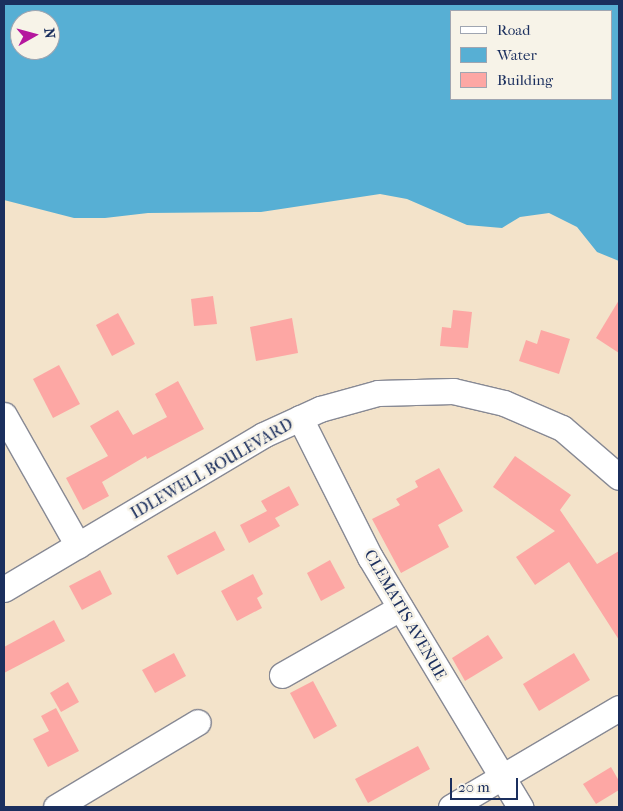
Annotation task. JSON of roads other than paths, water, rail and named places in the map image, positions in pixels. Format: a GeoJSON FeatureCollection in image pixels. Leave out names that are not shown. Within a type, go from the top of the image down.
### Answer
{"type":"FeatureCollection","features":[{"type":"Feature","properties":{"kind":"street","name":"IDLEWELL BOULEVARD"},"geometry":{"type":"LineString","coordinates":[[4,590],[244,446],[300,418],[338,403],[378,393],[416,390],[470,394],[518,408],[562,428],[619,478]]}},
{"type":"Feature","properties":{"kind":"street"},"geometry":{"type":"LineString","coordinates":[[4,415],[78,546]]}},
{"type":"Feature","properties":{"kind":"street","name":"CLEMATIS AVENUE"},"geometry":{"type":"LineString","coordinates":[[300,418],[362,541],[400,608],[520,807]]}},
{"type":"Feature","properties":{"kind":"street"},"geometry":{"type":"LineString","coordinates":[[282,675],[400,608]]}},
{"type":"Feature","properties":{"kind":"street"},"geometry":{"type":"LineString","coordinates":[[451,807],[619,708]]}},
{"type":"Feature","properties":{"kind":"street"},"geometry":{"type":"LineString","coordinates":[[56,807],[198,722]]}},
{"type":"Feature","properties":{"kind":"water"},"geometry":{"type":"Polygon","coordinates":[[[4,4],[619,4],[619,261],[597,252],[577,227],[549,213],[520,217],[502,228],[467,225],[407,199],[380,194],[261,212],[148,213],[105,218],[74,218],[4,200],[4,4]]]}}]}
